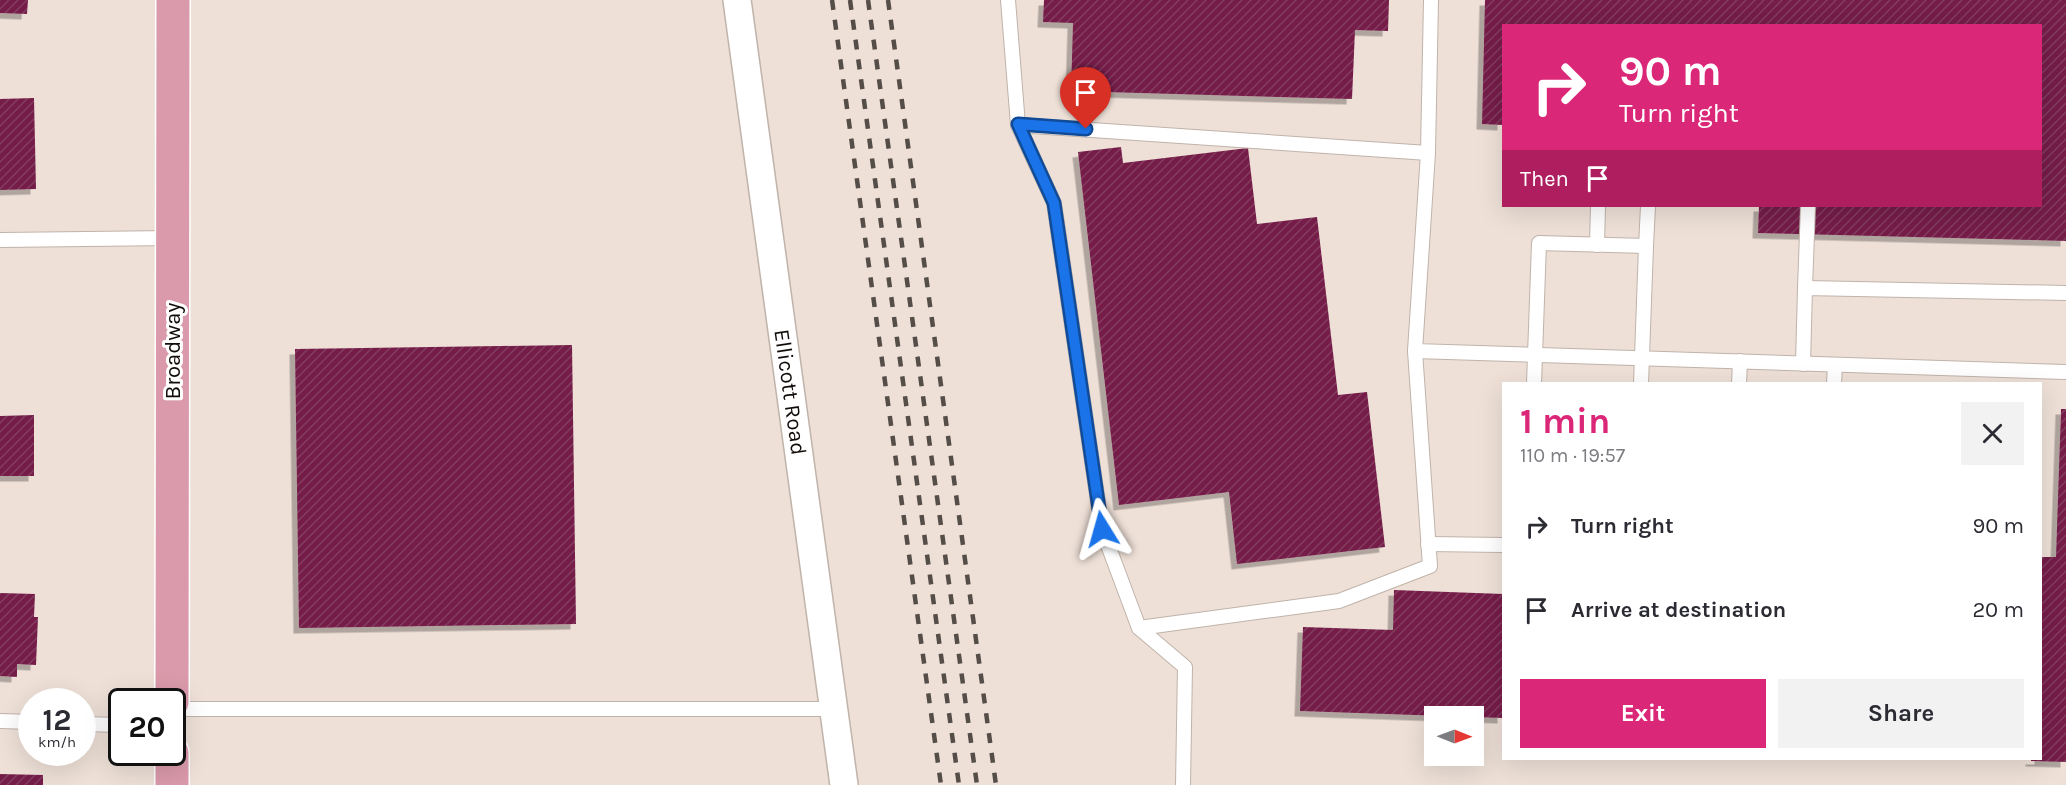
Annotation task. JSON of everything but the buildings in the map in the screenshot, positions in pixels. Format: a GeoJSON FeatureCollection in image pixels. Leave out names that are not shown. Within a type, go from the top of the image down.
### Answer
{"type":"FeatureCollection","features":[{"type":"Feature","properties":{"kind":"highway","name":"Broadway"},"geometry":{"type":"LineString","coordinates":[[172,688],[173,0]]}},
{"type":"Feature","properties":{"kind":"highway"},"geometry":{"type":"LineString","coordinates":[[172,766],[172,785]]}},
{"type":"Feature","properties":{"kind":"street","name":"Ellicott Road"},"geometry":{"type":"LineString","coordinates":[[737,0],[844,785]]}},
{"type":"Feature","properties":{"kind":"lane"},"geometry":{"type":"LineString","coordinates":[[1008,0],[1018,124],[1054,203],[1102,529],[1139,628],[1185,667],[1183,785]]}},
{"type":"Feature","properties":{"kind":"lane"},"geometry":{"type":"LineString","coordinates":[[1139,628],[1339,601],[1430,566],[1415,351],[1428,153],[1431,0]]}},
{"type":"Feature","properties":{"kind":"lane"},"geometry":{"type":"LineString","coordinates":[[1018,124],[1428,153]]}},
{"type":"Feature","properties":{"kind":"lane"},"geometry":{"type":"LineString","coordinates":[[1597,244],[1598,207]]}},
{"type":"Feature","properties":{"kind":"lane"},"geometry":{"type":"LineString","coordinates":[[1641,382],[1647,207]]}},
{"type":"Feature","properties":{"kind":"lane"},"geometry":{"type":"LineString","coordinates":[[1803,364],[1808,207]]}},
{"type":"Feature","properties":{"kind":"lane"},"geometry":{"type":"LineString","coordinates":[[0,240],[173,237]]}},
{"type":"Feature","properties":{"kind":"lane"},"geometry":{"type":"LineString","coordinates":[[1534,382],[1539,243],[1646,246]]}},
{"type":"Feature","properties":{"kind":"lane"},"geometry":{"type":"LineString","coordinates":[[1804,288],[2066,293]]}},
{"type":"Feature","properties":{"kind":"lane"},"geometry":{"type":"LineString","coordinates":[[1415,351],[1834,364],[1998,377],[2066,372]]}},
{"type":"Feature","properties":{"kind":"lane"},"geometry":{"type":"LineString","coordinates":[[1739,382],[1740,361]]}},
{"type":"Feature","properties":{"kind":"lane"},"geometry":{"type":"LineString","coordinates":[[1834,364],[1834,382]]}},
{"type":"Feature","properties":{"kind":"lane"},"geometry":{"type":"LineString","coordinates":[[1428,544],[1502,545]]}},
{"type":"Feature","properties":{"kind":"lane"},"geometry":{"type":"LineString","coordinates":[[186,709],[834,709]]}},
{"type":"Feature","properties":{"kind":"lane"},"geometry":{"type":"LineString","coordinates":[[0,721],[18,722]]}},
{"type":"Feature","properties":{"kind":"railway"},"geometry":{"type":"LineString","coordinates":[[832,0],[941,785]]}},
{"type":"Feature","properties":{"kind":"railway"},"geometry":{"type":"LineString","coordinates":[[850,0],[959,785]]}},
{"type":"Feature","properties":{"kind":"railway"},"geometry":{"type":"LineString","coordinates":[[868,0],[977,785]]}},
{"type":"Feature","properties":{"kind":"railway"},"geometry":{"type":"LineString","coordinates":[[888,0],[996,785]]}},
{"type":"Feature","properties":{"kind":"route"},"geometry":{"type":"LineString","coordinates":[[1086,129],[1018,124],[1054,203],[1102,529]]}}]}
